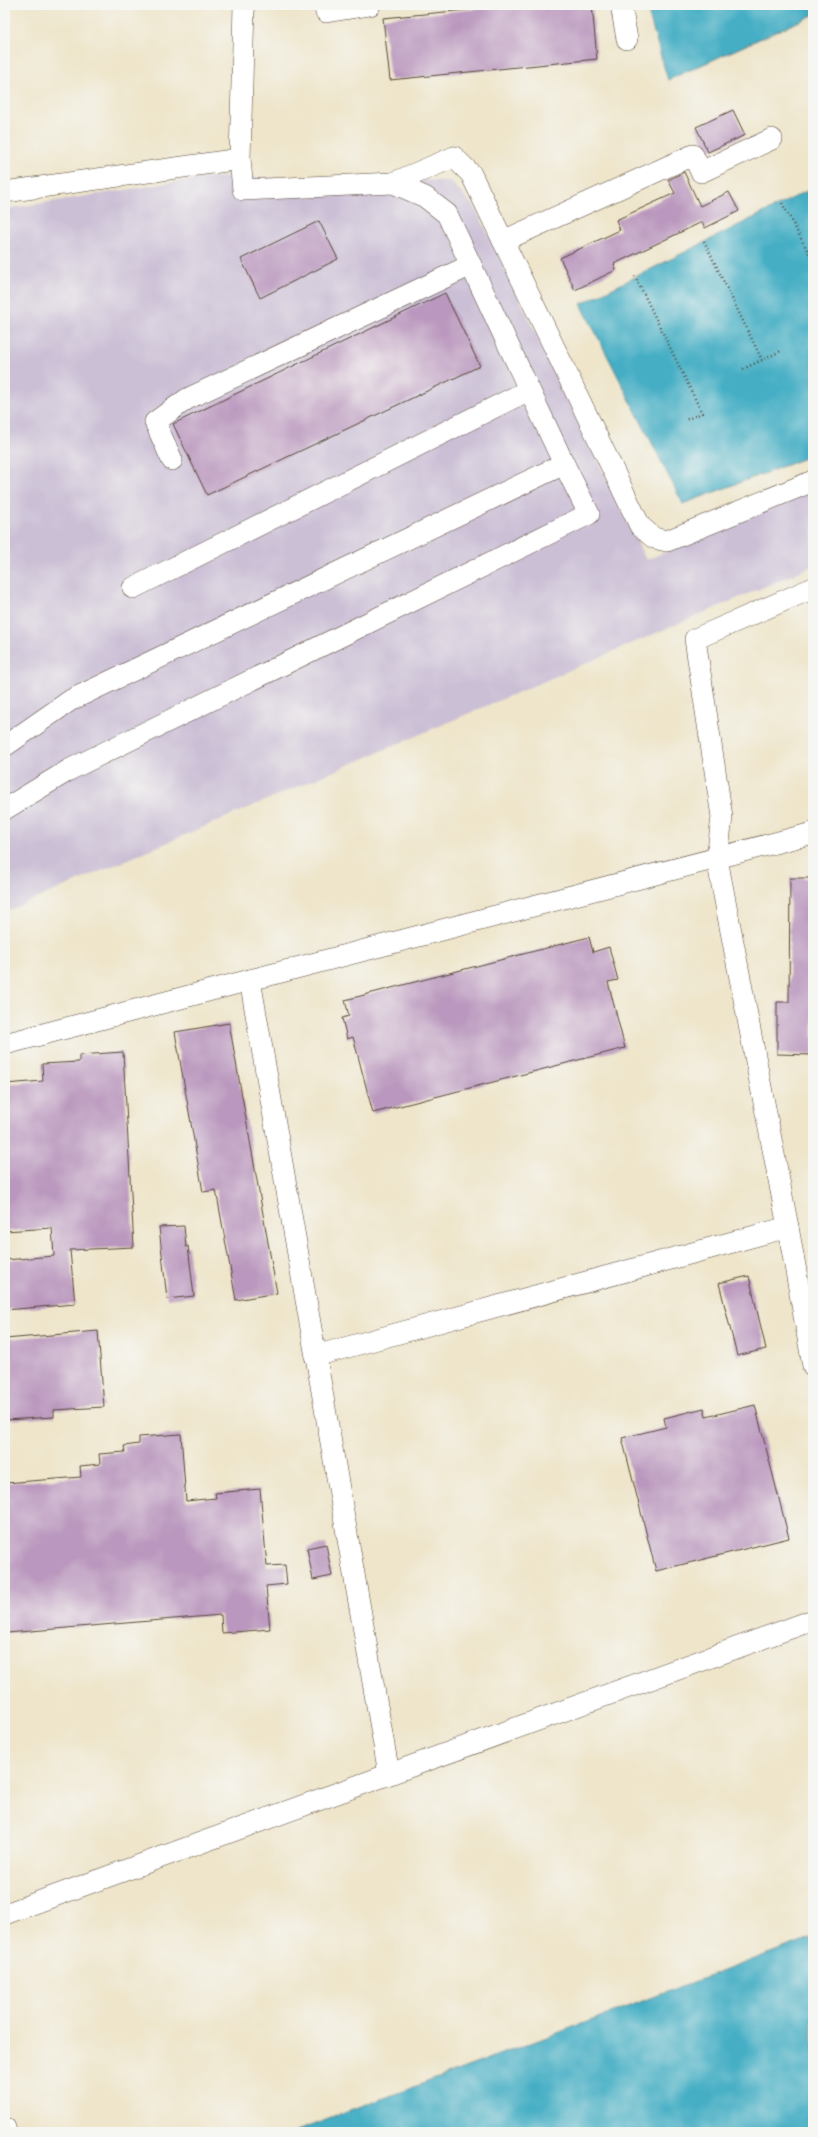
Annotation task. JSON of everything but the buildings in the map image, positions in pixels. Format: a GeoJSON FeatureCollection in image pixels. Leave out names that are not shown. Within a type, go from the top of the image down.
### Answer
{"type":"FeatureCollection","features":[{"type":"Feature","properties":{"kind":"street"},"geometry":{"type":"LineString","coordinates":[[244,5],[240,159],[243,190],[393,183],[454,157],[471,174],[640,526],[654,538],[666,541],[813,481]]}},
{"type":"Feature","properties":{"kind":"street"},"geometry":{"type":"LineString","coordinates":[[324,5],[326,12],[370,5]]}},
{"type":"Feature","properties":{"kind":"street"},"geometry":{"type":"LineString","coordinates":[[620,5],[626,39]]}},
{"type":"Feature","properties":{"kind":"street"},"geometry":{"type":"LineString","coordinates":[[503,242],[693,155],[701,172],[772,139]]}},
{"type":"Feature","properties":{"kind":"street"},"geometry":{"type":"LineString","coordinates":[[5,192],[240,159]]}},
{"type":"Feature","properties":{"kind":"street"},"geometry":{"type":"LineString","coordinates":[[5,809],[69,770],[589,514],[564,464],[447,214],[425,197],[393,183]]}},
{"type":"Feature","properties":{"kind":"street"},"geometry":{"type":"LineString","coordinates":[[172,460],[155,422],[187,399],[471,265]]}},
{"type":"Feature","properties":{"kind":"street"},"geometry":{"type":"LineString","coordinates":[[133,588],[529,390]]}},
{"type":"Feature","properties":{"kind":"street"},"geometry":{"type":"LineString","coordinates":[[5,746],[71,700],[564,464]]}},
{"type":"Feature","properties":{"kind":"street"},"geometry":{"type":"LineString","coordinates":[[813,588],[695,639],[722,816],[717,859],[788,1227],[813,1366]]}},
{"type":"Feature","properties":{"kind":"street"},"geometry":{"type":"LineString","coordinates":[[5,1044],[813,833]]}},
{"type":"Feature","properties":{"kind":"street"},"geometry":{"type":"LineString","coordinates":[[250,980],[389,1774]]}},
{"type":"Feature","properties":{"kind":"street"},"geometry":{"type":"LineString","coordinates":[[315,1356],[788,1227]]}},
{"type":"Feature","properties":{"kind":"street"},"geometry":{"type":"LineString","coordinates":[[5,1914],[813,1620]]}},
{"type":"Feature","properties":{"kind":"street"},"geometry":{"type":"LineString","coordinates":[[5,2128],[6,2132]]}},
{"type":"Feature","properties":{"kind":"path"},"geometry":{"type":"LineString","coordinates":[[782,203],[813,261]]}},
{"type":"Feature","properties":{"kind":"path"},"geometry":{"type":"LineString","coordinates":[[704,241],[762,360]]}},
{"type":"Feature","properties":{"kind":"path"},"geometry":{"type":"LineString","coordinates":[[635,276],[702,413],[686,420]]}},
{"type":"Feature","properties":{"kind":"path"},"geometry":{"type":"LineString","coordinates":[[743,369],[781,351]]}},
{"type":"Feature","properties":{"kind":"shaded area"},"geometry":{"type":"Polygon","coordinates":[[[207,177],[450,181],[476,209],[646,560],[813,490],[813,566],[5,912],[5,209],[207,177]]]}},
{"type":"Feature","properties":{"kind":"water"},"geometry":{"type":"Polygon","coordinates":[[[646,5],[813,5],[813,15],[668,80],[646,5]]]}},
{"type":"Feature","properties":{"kind":"water"},"geometry":{"type":"Polygon","coordinates":[[[813,188],[813,455],[683,504],[581,304],[813,188]]]}},
{"type":"Feature","properties":{"kind":"water"},"geometry":{"type":"Polygon","coordinates":[[[813,1937],[813,2132],[294,2132],[813,1937]]]}}]}
